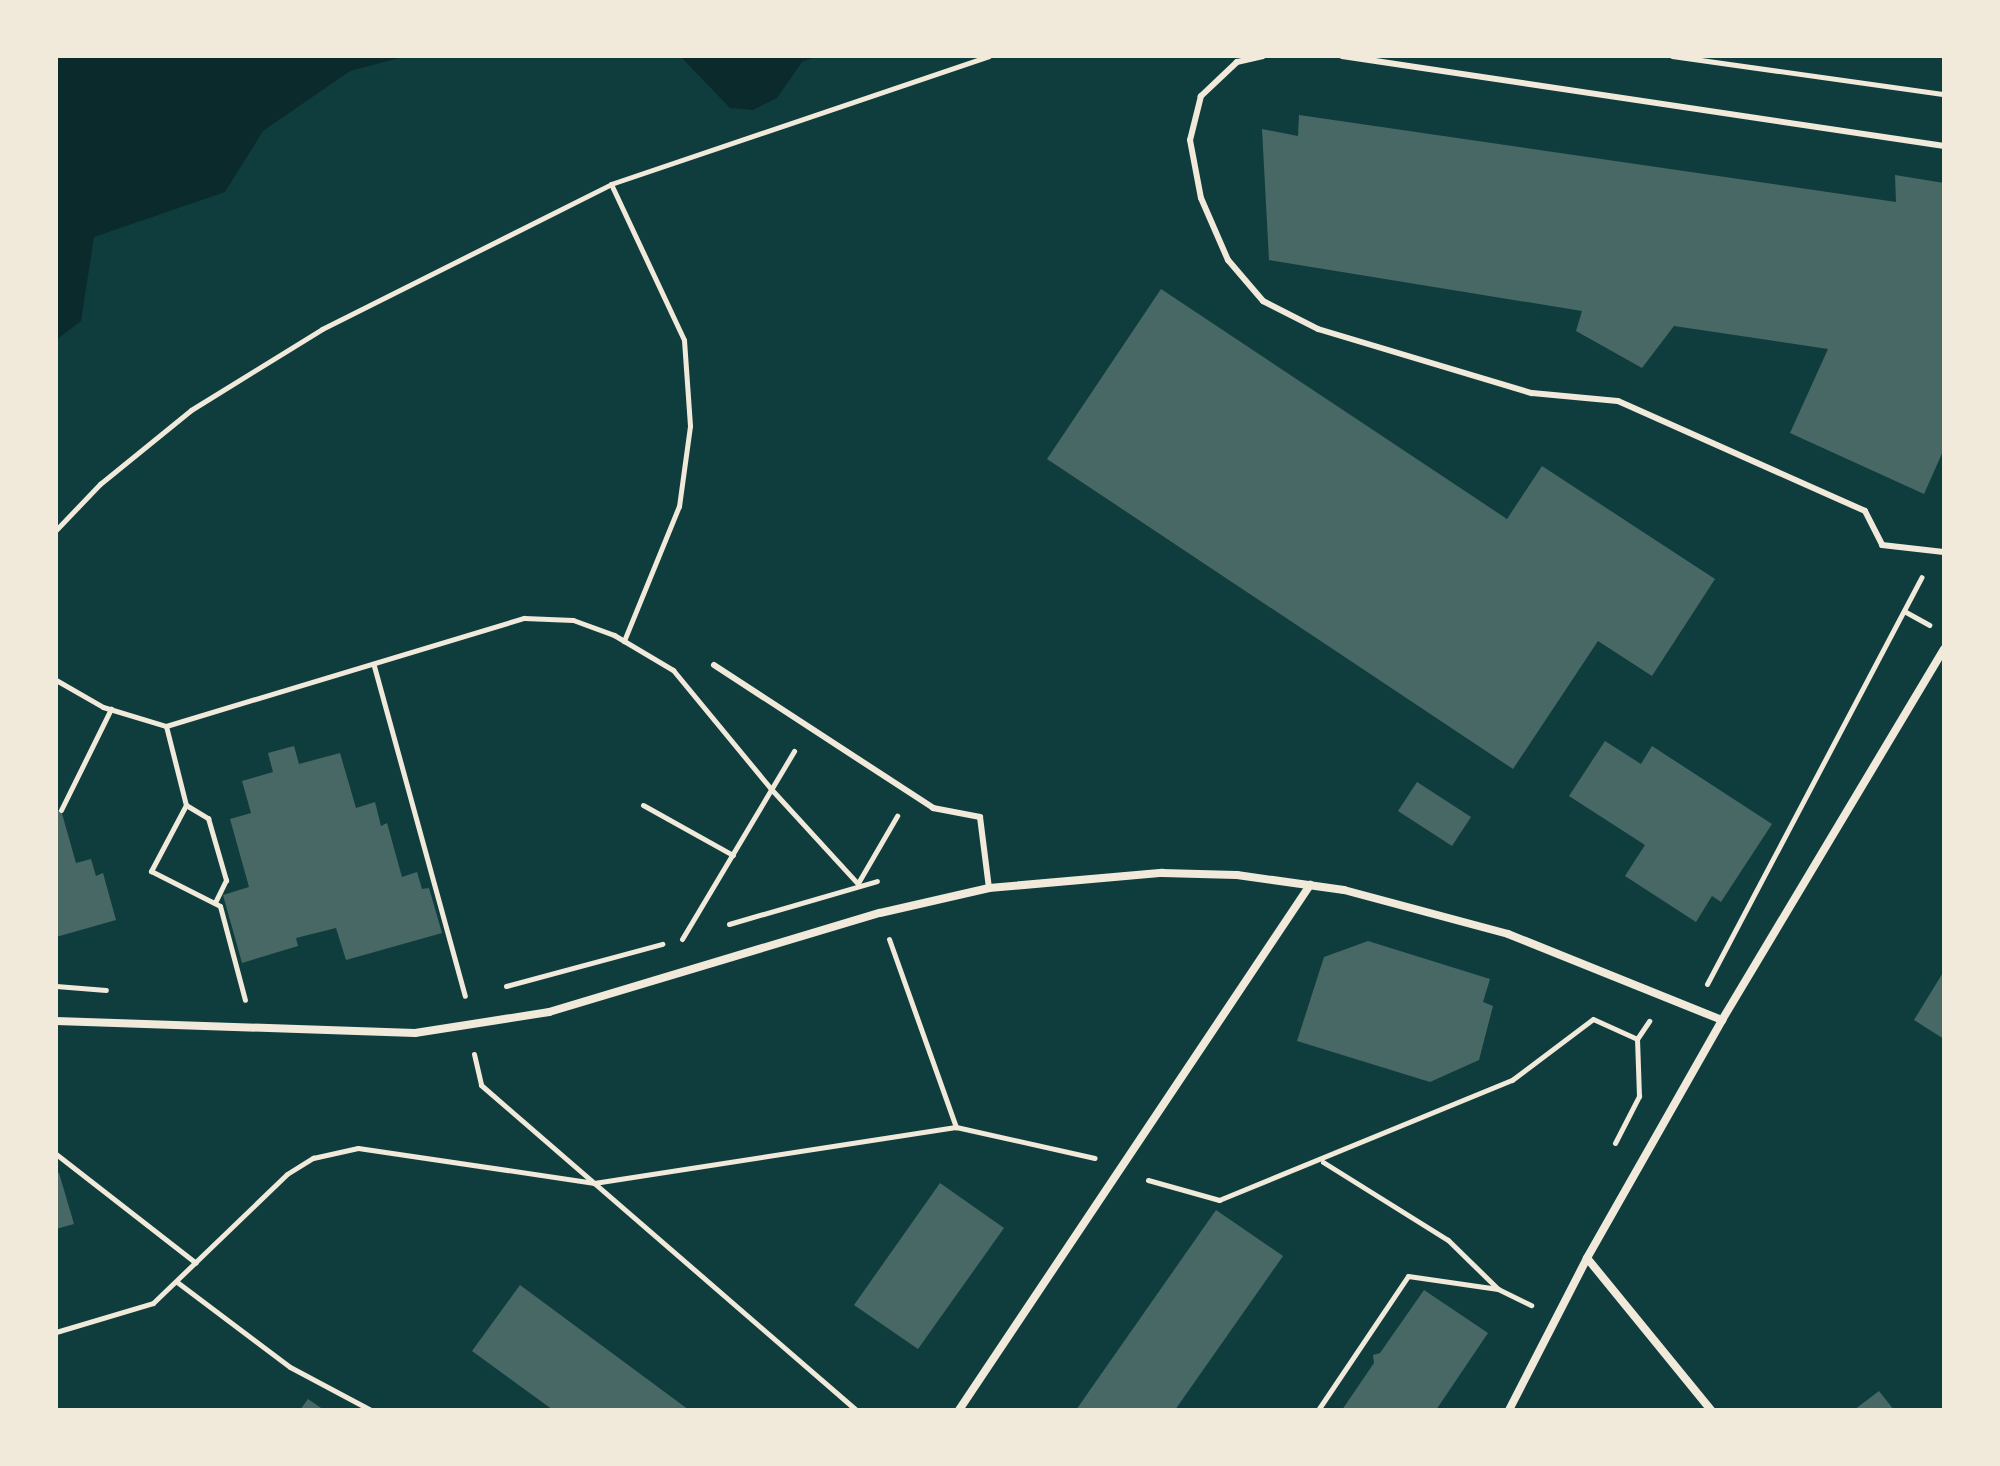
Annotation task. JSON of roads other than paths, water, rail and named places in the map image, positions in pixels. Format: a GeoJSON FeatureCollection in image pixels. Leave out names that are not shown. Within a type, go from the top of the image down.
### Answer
{"type":"FeatureCollection","features":[{"type":"Feature","properties":{"kind":"street"},"geometry":{"type":"LineString","coordinates":[[1509,1410],[1587,1258],[1722,1020],[1944,649]]}},
{"type":"Feature","properties":{"kind":"street"},"geometry":{"type":"LineString","coordinates":[[56,1021],[415,1033],[549,1012],[880,913],[989,888],[1162,873],[1237,875],[1310,885],[1508,934],[1722,1020]]}},
{"type":"Feature","properties":{"kind":"street"},"geometry":{"type":"LineString","coordinates":[[959,1410],[1310,885]]}},
{"type":"Feature","properties":{"kind":"street"},"geometry":{"type":"LineString","coordinates":[[1587,1258],[1711,1410]]}},
{"type":"Feature","properties":{"kind":"lane"},"geometry":{"type":"LineString","coordinates":[[1263,56],[1237,62],[1201,96],[1190,140],[1201,198],[1228,260],[1263,301],[1318,329],[1532,393],[1618,401],[1865,511],[1882,545],[1940,552]]}},
{"type":"Feature","properties":{"kind":"lane"},"geometry":{"type":"LineString","coordinates":[[1342,56],[1944,146]]}},
{"type":"Feature","properties":{"kind":"lane"},"geometry":{"type":"LineString","coordinates":[[714,665],[933,808],[980,817],[989,888]]}},
{"type":"Feature","properties":{"kind":"water"},"geometry":{"type":"Polygon","coordinates":[[[56,56],[407,56],[350,71],[263,131],[225,192],[94,237],[81,321],[56,340],[56,56]]]}},
{"type":"Feature","properties":{"kind":"water"},"geometry":{"type":"Polygon","coordinates":[[[680,56],[818,56],[802,62],[777,98],[753,110],[730,108],[680,56]]]}}]}
